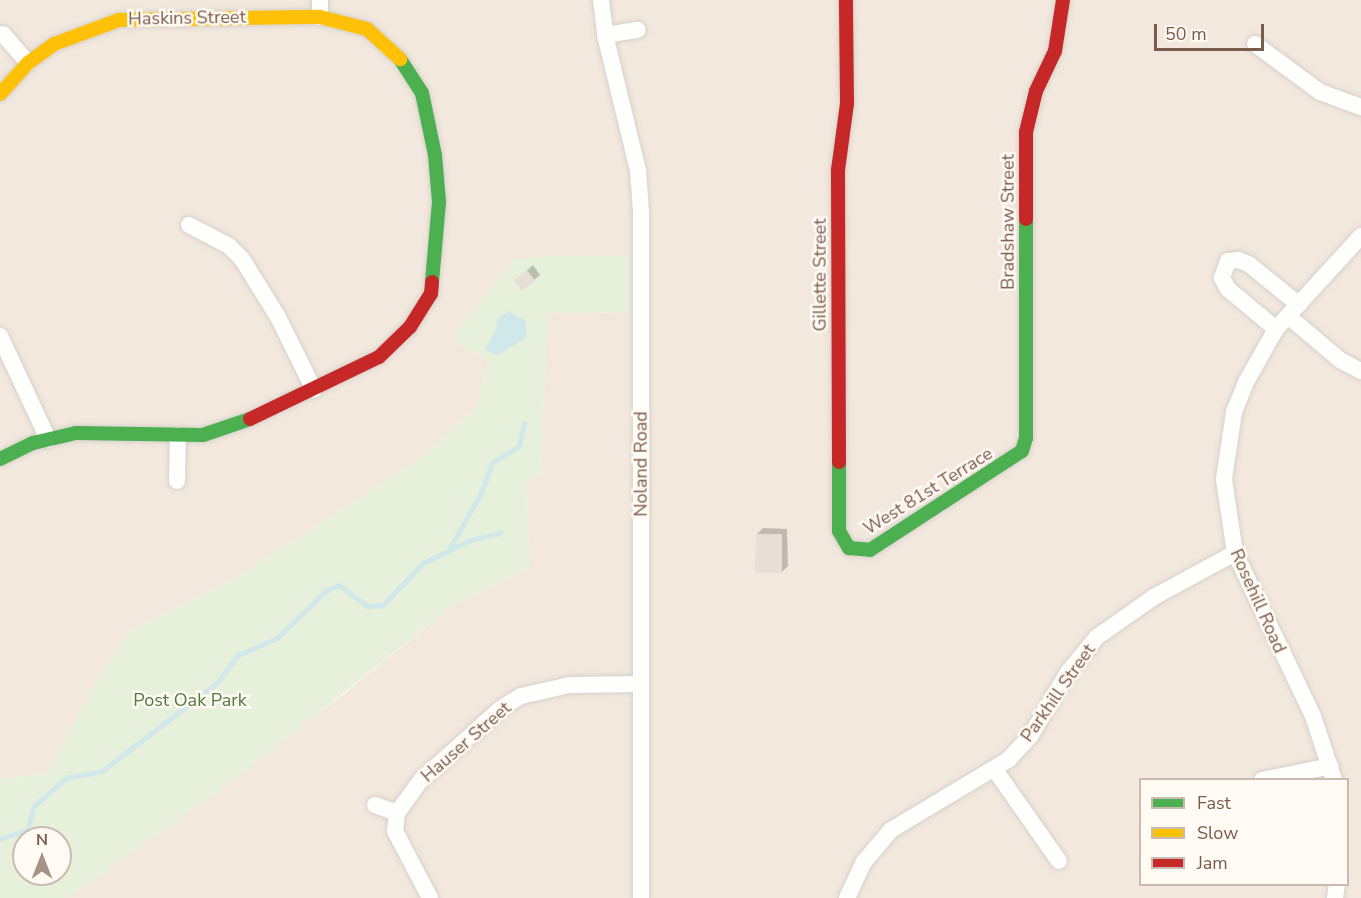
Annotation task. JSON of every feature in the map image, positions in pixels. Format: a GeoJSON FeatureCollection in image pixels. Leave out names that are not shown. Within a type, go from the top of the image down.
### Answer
{"type":"FeatureCollection","features":[{"type":"Feature","properties":{"kind":"street","name":"Noland Road"},"geometry":{"type":"LineString","coordinates":[[602,0],[605,35],[631,134],[640,212],[641,898]]}},
{"type":"Feature","properties":{"kind":"street","name":"Gillette Street"},"geometry":{"type":"LineString","coordinates":[[846,0],[847,103],[838,170],[838,488],[839,531],[849,548]]}},
{"type":"Feature","properties":{"kind":"street","name":"Bradshaw Street"},"geometry":{"type":"LineString","coordinates":[[1022,451],[1026,438],[1026,132],[1036,91],[1055,51],[1063,0]]}},
{"type":"Feature","properties":{"kind":"street"},"geometry":{"type":"LineString","coordinates":[[0,459],[48,439],[101,431],[178,435],[230,429],[379,357],[410,327],[430,294],[439,202],[428,110],[413,75],[394,50],[367,29],[320,8]]}},
{"type":"Feature","properties":{"kind":"street","name":"Haskins Street"},"geometry":{"type":"LineString","coordinates":[[0,94],[28,63],[69,36],[119,20],[320,8]]}},
{"type":"Feature","properties":{"kind":"street"},"geometry":{"type":"LineString","coordinates":[[605,35],[638,30]]}},
{"type":"Feature","properties":{"kind":"street"},"geometry":{"type":"LineString","coordinates":[[3,34],[28,63]]}},
{"type":"Feature","properties":{"kind":"street"},"geometry":{"type":"LineString","coordinates":[[1255,44],[1320,92],[1361,107]]}},
{"type":"Feature","properties":{"kind":"street"},"geometry":{"type":"LineString","coordinates":[[189,225],[229,246],[242,259],[274,309],[314,390]]}},
{"type":"Feature","properties":{"kind":"street","name":"Rosehill Road"},"geometry":{"type":"LineString","coordinates":[[1282,778],[1332,773],[1313,716],[1235,554],[1226,512],[1226,450],[1246,382],[1276,329],[1361,236]]}},
{"type":"Feature","properties":{"kind":"street"},"geometry":{"type":"LineString","coordinates":[[1276,329],[1228,289],[1222,278],[1228,261],[1239,260],[1250,265],[1340,360],[1361,371]]}},
{"type":"Feature","properties":{"kind":"street"},"geometry":{"type":"LineString","coordinates":[[0,336],[48,439]]}},
{"type":"Feature","properties":{"kind":"street"},"geometry":{"type":"LineString","coordinates":[[177,482],[178,435]]}},
{"type":"Feature","properties":{"kind":"street","name":"West 81st Terrace"},"geometry":{"type":"LineString","coordinates":[[849,548],[870,550],[1022,451]]}},
{"type":"Feature","properties":{"kind":"street","name":"Parkhill Street"},"geometry":{"type":"LineString","coordinates":[[847,898],[863,863],[891,830],[912,814],[995,770],[1030,735],[1068,672],[1097,637],[1154,597],[1235,554]]}},
{"type":"Feature","properties":{"kind":"street","name":"Hauser Street"},"geometry":{"type":"LineString","coordinates":[[397,813],[421,780],[500,709],[521,696],[570,685],[640,684]]}},
{"type":"Feature","properties":{"kind":"street"},"geometry":{"type":"LineString","coordinates":[[995,770],[1059,861]]}},
{"type":"Feature","properties":{"kind":"street"},"geometry":{"type":"LineString","coordinates":[[375,805],[397,813],[395,831],[430,898]]}},
{"type":"Feature","properties":{"kind":"shaded area"},"geometry":{"type":"Polygon","coordinates":[[[0,0],[1361,0],[1361,898],[68,898],[344,694],[457,602],[529,568],[527,483],[541,472],[547,313],[630,312],[630,256],[455,342],[488,360],[478,406],[420,459],[242,574],[129,632],[97,680],[48,773],[0,779],[0,0]]]}},
{"type":"Feature","properties":{"kind":"green space","name":"Post Oak Park"},"geometry":{"type":"Polygon","coordinates":[[[541,256],[630,256],[630,312],[547,313],[541,472],[527,483],[529,568],[457,602],[231,782],[68,898],[0,898],[0,779],[48,773],[97,680],[129,632],[242,574],[420,459],[478,406],[488,360],[455,342],[459,329],[514,260],[541,256]]]}},
{"type":"Feature","properties":{"kind":"water"},"geometry":{"type":"Polygon","coordinates":[[[509,311],[526,321],[527,337],[497,356],[485,349],[498,326],[496,320],[509,311]]]}},
{"type":"Feature","properties":{"kind":"building"},"geometry":{"type":"Polygon","coordinates":[[[527,270],[535,281],[522,291],[514,280],[527,270]]]}},
{"type":"Feature","properties":{"kind":"building"},"geometry":{"type":"Polygon","coordinates":[[[756,534],[782,534],[782,573],[755,573],[756,534]]]}},
{"type":"Feature","properties":{"kind":"waterway"},"geometry":{"type":"LineString","coordinates":[[450,548],[481,493],[492,463],[519,446],[524,424]]}},
{"type":"Feature","properties":{"kind":"waterway"},"geometry":{"type":"LineString","coordinates":[[0,839],[27,830],[34,806],[66,778],[102,771],[217,683],[238,655],[277,638],[327,590],[339,585],[368,606],[383,605],[423,563],[471,540],[500,533]]}},
{"type":"Feature","properties":{"kind":"traffic: fast"},"geometry":{"type":"LineString","coordinates":[[400,59],[422,93],[435,155],[439,202],[432,282]]}},
{"type":"Feature","properties":{"kind":"traffic: fast"},"geometry":{"type":"LineString","coordinates":[[839,462],[839,531],[849,548],[870,550],[1022,451],[1026,438],[1026,219]]}},
{"type":"Feature","properties":{"kind":"traffic: fast"},"geometry":{"type":"LineString","coordinates":[[0,459],[33,443],[76,433],[203,435],[250,419]]}},
{"type":"Feature","properties":{"kind":"traffic: slow"},"geometry":{"type":"LineString","coordinates":[[0,94],[28,63],[54,44],[119,20],[320,17],[367,29],[400,59]]}},
{"type":"Feature","properties":{"kind":"traffic: jam"},"geometry":{"type":"LineString","coordinates":[[839,462],[838,170],[847,103],[846,0]]}},
{"type":"Feature","properties":{"kind":"traffic: jam"},"geometry":{"type":"LineString","coordinates":[[1026,219],[1026,132],[1036,91],[1055,51],[1063,0]]}},
{"type":"Feature","properties":{"kind":"traffic: jam"},"geometry":{"type":"LineString","coordinates":[[250,419],[379,357],[410,327],[431,294],[432,282]]}}]}
